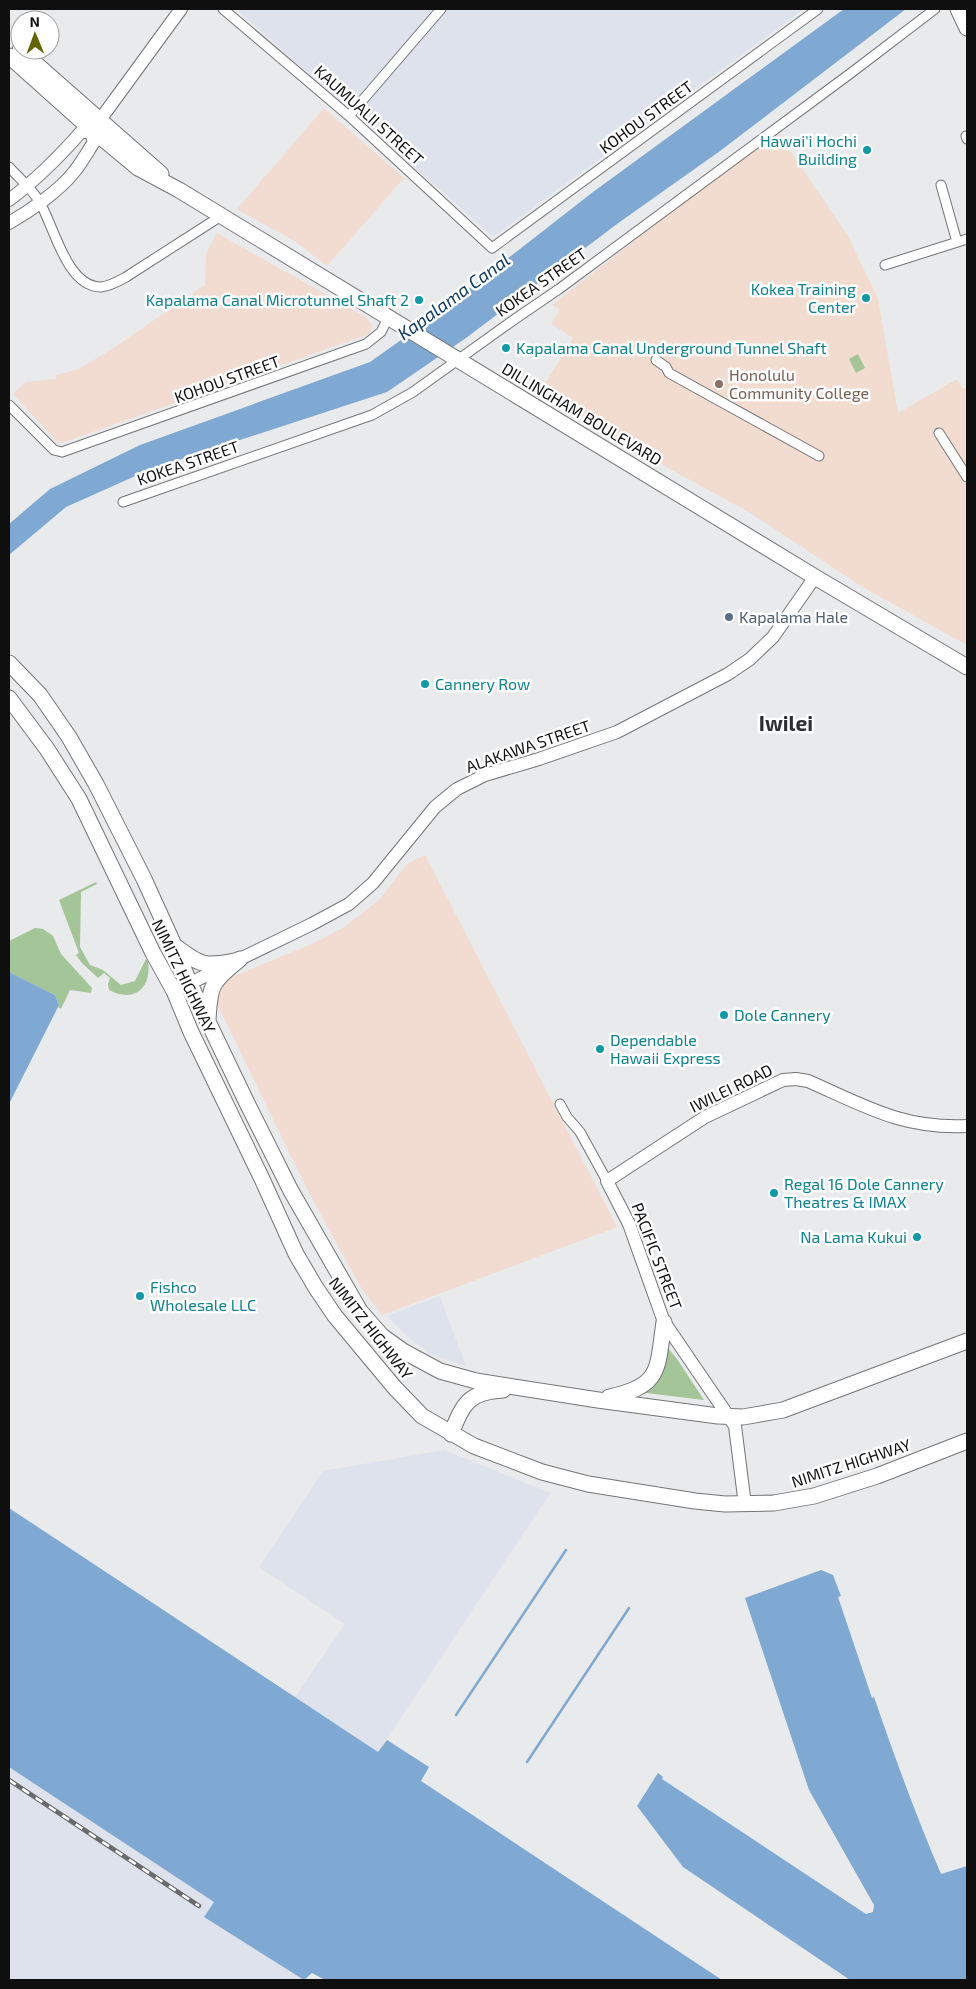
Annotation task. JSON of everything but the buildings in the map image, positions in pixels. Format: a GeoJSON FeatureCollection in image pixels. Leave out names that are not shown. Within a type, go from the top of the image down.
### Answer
{"type":"FeatureCollection","features":[{"type":"Feature","properties":{"kind":"main road"},"geometry":{"type":"LineString","coordinates":[[9,200],[28,186],[53,163],[81,132],[94,127],[181,9]]}},
{"type":"Feature","properties":{"kind":"main road"},"geometry":{"type":"LineString","coordinates":[[958,9],[967,28]]}},
{"type":"Feature","properties":{"kind":"main road","name":"DILLINGHAM BOULEVARD"},"geometry":{"type":"LineString","coordinates":[[9,56],[94,127],[179,190],[815,577],[967,666]]}},
{"type":"Feature","properties":{"kind":"main road","name":"DILLINGHAM BOULEVARD"},"geometry":{"type":"LineString","coordinates":[[30,60],[94,127]]}},
{"type":"Feature","properties":{"kind":"main road"},"geometry":{"type":"LineString","coordinates":[[9,223],[40,202],[74,172],[94,142],[94,127]]}},
{"type":"Feature","properties":{"kind":"main road","name":"ALAKAWA STREET"},"geometry":{"type":"LineString","coordinates":[[174,991],[240,960],[349,904],[373,883],[434,807],[457,789],[485,774],[538,759],[617,732],[740,666],[773,637],[815,577]]}},
{"type":"Feature","properties":{"kind":"main road","name":"NIMITZ HIGHWAY"},"geometry":{"type":"LineString","coordinates":[[9,663],[40,695],[69,737],[96,784],[174,945],[190,984],[291,1191],[360,1311],[382,1336],[410,1356],[440,1371],[476,1381],[598,1400],[730,1417],[747,1417],[783,1410],[967,1342]]}},
{"type":"Feature","properties":{"kind":"main road","name":"NIMITZ HIGHWAY"},"geometry":{"type":"LineString","coordinates":[[9,698],[47,749],[79,800],[153,953],[174,991],[296,1254],[316,1288],[336,1316],[422,1416],[451,1434],[500,1458],[570,1480],[695,1501],[745,1505],[782,1502],[814,1496],[877,1476],[967,1441]]}},
{"type":"Feature","properties":{"kind":"main road"},"geometry":{"type":"LineString","coordinates":[[174,945],[199,963],[214,965],[240,960]]}},
{"type":"Feature","properties":{"kind":"main road"},"geometry":{"type":"LineString","coordinates":[[208,1021],[210,993],[215,981],[240,960]]}},
{"type":"Feature","properties":{"kind":"main road","name":"IWILEI ROAD"},"geometry":{"type":"LineString","coordinates":[[607,1181],[705,1117],[783,1080],[796,1079],[808,1082],[892,1118],[923,1124],[967,1126]]}},
{"type":"Feature","properties":{"kind":"main road","name":"PACIFIC STREET"},"geometry":{"type":"LineString","coordinates":[[607,1181],[629,1224],[664,1322],[735,1426],[745,1505]]}},
{"type":"Feature","properties":{"kind":"main road"},"geometry":{"type":"LineString","coordinates":[[598,1400],[628,1393],[642,1386],[651,1378],[660,1358],[664,1322]]}},
{"type":"Feature","properties":{"kind":"main road"},"geometry":{"type":"LineString","coordinates":[[451,1434],[459,1414],[472,1398],[488,1390],[521,1388]]}},
{"type":"Feature","properties":{"kind":"street","name":"KAUMUALII STREET"},"geometry":{"type":"LineString","coordinates":[[223,9],[349,116],[492,248]]}},
{"type":"Feature","properties":{"kind":"street"},"geometry":{"type":"LineString","coordinates":[[349,116],[442,9]]}},
{"type":"Feature","properties":{"kind":"street","name":"KOHOU STREET"},"geometry":{"type":"LineString","coordinates":[[492,248],[818,9]]}},
{"type":"Feature","properties":{"kind":"street","name":"KOKEA STREET"},"geometry":{"type":"LineString","coordinates":[[123,502],[372,415],[413,392],[453,355],[559,289],[935,9]]}},
{"type":"Feature","properties":{"kind":"street"},"geometry":{"type":"LineString","coordinates":[[9,167],[28,186],[40,202],[72,272],[84,281],[100,287],[113,284],[126,277],[221,216]]}},
{"type":"Feature","properties":{"kind":"street"},"geometry":{"type":"LineString","coordinates":[[941,185],[957,242]]}},
{"type":"Feature","properties":{"kind":"street"},"geometry":{"type":"LineString","coordinates":[[885,265],[967,239]]}},
{"type":"Feature","properties":{"kind":"street","name":"KOHOU STREET"},"geometry":{"type":"LineString","coordinates":[[9,405],[54,450],[62,452],[366,344],[381,332],[388,316]]}},
{"type":"Feature","properties":{"kind":"street"},"geometry":{"type":"LineString","coordinates":[[656,360],[666,367],[669,373],[819,456]]}},
{"type":"Feature","properties":{"kind":"street"},"geometry":{"type":"LineString","coordinates":[[940,433],[967,477]]}},
{"type":"Feature","properties":{"kind":"street","name":"PACIFIC STREET"},"geometry":{"type":"LineString","coordinates":[[560,1104],[567,1117],[580,1132],[607,1181]]}},
{"type":"Feature","properties":{"kind":"shaded area"},"geometry":{"type":"Polygon","coordinates":[[[236,9],[804,9],[493,237],[236,9]]]}},
{"type":"Feature","properties":{"kind":"shaded area"},"geometry":{"type":"Polygon","coordinates":[[[324,108],[404,178],[327,266],[296,242],[237,209],[324,108]]]}},
{"type":"Feature","properties":{"kind":"shaded area","name":"Honolulu Community College"},"geometry":{"type":"Polygon","coordinates":[[[776,130],[848,236],[878,299],[898,413],[957,379],[963,389],[967,387],[967,645],[864,588],[752,514],[652,459],[540,392],[573,338],[551,324],[560,310],[552,305],[776,130]]]}},
{"type":"Feature","properties":{"kind":"shaded area"},"geometry":{"type":"Polygon","coordinates":[[[217,233],[367,318],[372,325],[370,332],[59,444],[13,394],[26,382],[56,379],[56,375],[79,369],[112,349],[205,285],[206,254],[217,233]]]}},
{"type":"Feature","properties":{"kind":"shaded area"},"geometry":{"type":"Polygon","coordinates":[[[425,855],[617,1227],[382,1315],[360,1286],[307,1189],[217,1004],[219,993],[227,979],[312,944],[343,928],[379,900],[407,864],[425,855]]]}},
{"type":"Feature","properties":{"kind":"shaded area"},"geometry":{"type":"Polygon","coordinates":[[[440,1296],[466,1366],[430,1354],[408,1337],[387,1316],[440,1296]]]}},
{"type":"Feature","properties":{"kind":"shaded area"},"geometry":{"type":"Polygon","coordinates":[[[445,1450],[551,1492],[378,1752],[295,1697],[345,1624],[259,1567],[323,1471],[445,1450]]]}},
{"type":"Feature","properties":{"kind":"shaded area"},"geometry":{"type":"Polygon","coordinates":[[[9,1767],[214,1902],[204,1917],[304,1980],[9,1980],[9,1767]]]}},
{"type":"Feature","properties":{"kind":"green space"},"geometry":{"type":"Polygon","coordinates":[[[858,354],[865,368],[856,373],[849,359],[858,354]]]}},
{"type":"Feature","properties":{"kind":"green space"},"geometry":{"type":"Polygon","coordinates":[[[96,882],[97,884],[81,892],[80,947],[90,965],[103,970],[121,985],[135,981],[146,959],[148,961],[147,979],[144,986],[133,994],[118,994],[109,990],[110,978],[104,973],[98,978],[76,955],[79,953],[59,900],[96,882]]]}},
{"type":"Feature","properties":{"kind":"green space"},"geometry":{"type":"Polygon","coordinates":[[[35,928],[43,929],[53,936],[61,954],[92,988],[91,993],[70,990],[61,1009],[58,1007],[55,995],[9,972],[9,941],[35,928]]]}},
{"type":"Feature","properties":{"kind":"green space"},"geometry":{"type":"Polygon","coordinates":[[[664,1343],[677,1359],[704,1400],[638,1392],[664,1343]]]}},
{"type":"Feature","properties":{"kind":"water"},"geometry":{"type":"Polygon","coordinates":[[[844,9],[906,9],[720,151],[617,224],[466,338],[387,392],[151,469],[66,507],[9,555],[9,524],[50,489],[140,445],[370,362],[425,323],[593,192],[844,9]]]}},
{"type":"Feature","properties":{"kind":"water"},"geometry":{"type":"Polygon","coordinates":[[[9,972],[55,995],[59,1005],[9,1104],[9,972]]]}},
{"type":"Feature","properties":{"kind":"water"},"geometry":{"type":"Polygon","coordinates":[[[9,1508],[378,1752],[387,1740],[429,1767],[421,1781],[722,1980],[325,1980],[312,1973],[304,1980],[204,1917],[214,1902],[9,1767],[9,1508]]]}},
{"type":"Feature","properties":{"kind":"water"},"geometry":{"type":"Polygon","coordinates":[[[821,1570],[833,1575],[841,1596],[838,1597],[872,1698],[874,1697],[906,1786],[941,1874],[967,1866],[967,1980],[850,1980],[683,1867],[637,1806],[658,1773],[663,1777],[662,1779],[866,1914],[873,1912],[874,1905],[809,1790],[745,1598],[821,1570]]]}},
{"type":"Feature","properties":{"kind":"waterway"},"geometry":{"type":"LineString","coordinates":[[456,1715],[566,1550]]}},
{"type":"Feature","properties":{"kind":"waterway"},"geometry":{"type":"LineString","coordinates":[[527,1762],[629,1608]]}},
{"type":"Feature","properties":{"kind":"railway"},"geometry":{"type":"LineString","coordinates":[[9,1780],[199,1906]]}},
{"type":"Feature","properties":{"kind":"place","name":"Hawai'i Hochi Building"},"geometry":{"type":"Point","coordinates":[867,150]}},
{"type":"Feature","properties":{"kind":"place","name":"Kokea Training Center"},"geometry":{"type":"Point","coordinates":[866,298]}},
{"type":"Feature","properties":{"kind":"place","name":"Kapalama Canal Microtunnel Shaft 2"},"geometry":{"type":"Point","coordinates":[419,300]}},
{"type":"Feature","properties":{"kind":"place","name":"Kapalama Canal Underground Tunnel Shaft"},"geometry":{"type":"Point","coordinates":[506,348]}},
{"type":"Feature","properties":{"kind":"place","name":"Honolulu Community College"},"geometry":{"type":"Point","coordinates":[719,384]}},
{"type":"Feature","properties":{"kind":"place","name":"Kapalama Hale"},"geometry":{"type":"Point","coordinates":[729,617]}},
{"type":"Feature","properties":{"kind":"place","name":"Cannery Row"},"geometry":{"type":"Point","coordinates":[425,684]}},
{"type":"Feature","properties":{"kind":"place","name":"Dole Cannery"},"geometry":{"type":"Point","coordinates":[724,1015]}},
{"type":"Feature","properties":{"kind":"place","name":"Dependable Hawaii Express"},"geometry":{"type":"Point","coordinates":[600,1049]}},
{"type":"Feature","properties":{"kind":"place","name":"Regal 16 Dole Cannery Theatres & IMAX"},"geometry":{"type":"Point","coordinates":[774,1193]}},
{"type":"Feature","properties":{"kind":"place","name":"Na Lama Kukui"},"geometry":{"type":"Point","coordinates":[917,1237]}},
{"type":"Feature","properties":{"kind":"place","name":"Fishco Wholesale LLC"},"geometry":{"type":"Point","coordinates":[140,1296]}},
{"type":"Feature","properties":{"kind":"district","name":"Iwilei"},"geometry":{"type":"Point","coordinates":[786,724]}},
{"type":"Feature","properties":{"kind":"water label","name":"Kapalama Canal"},"geometry":{"type":"Point","coordinates":[454,297]}}]}
